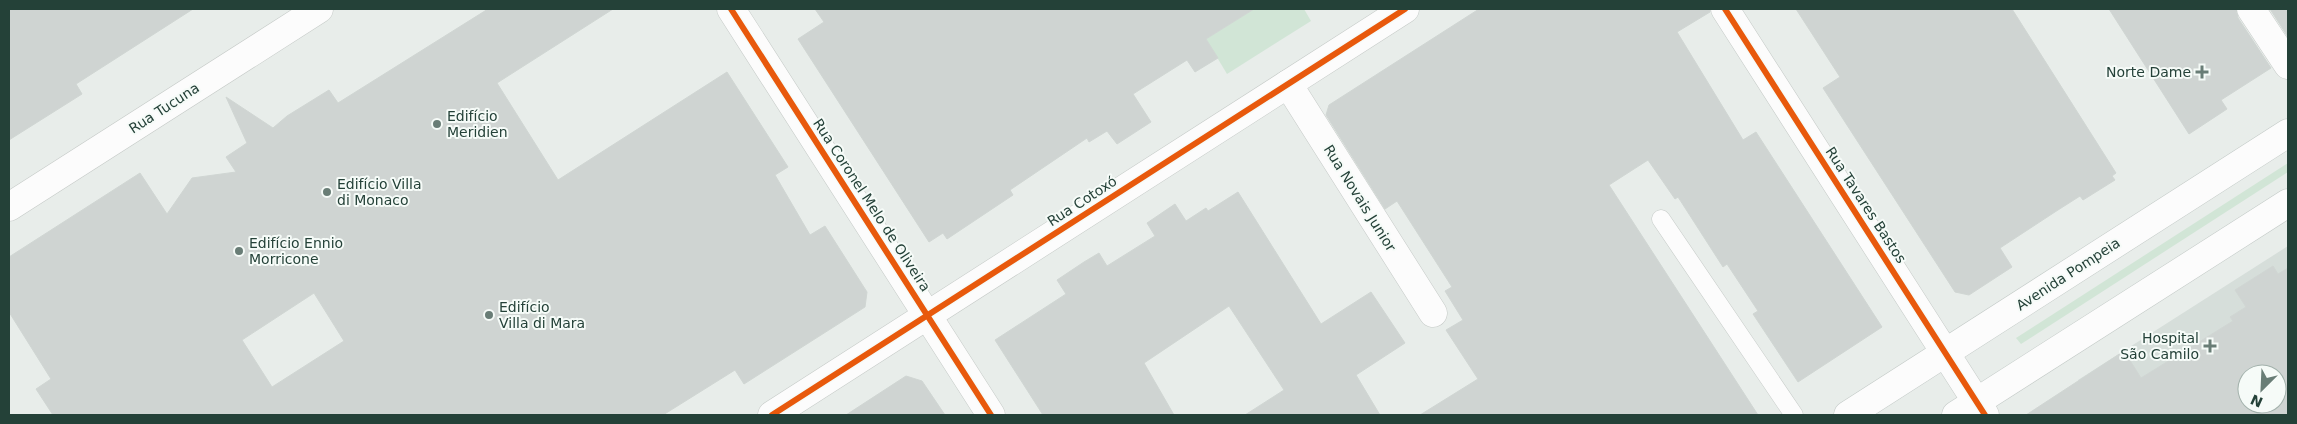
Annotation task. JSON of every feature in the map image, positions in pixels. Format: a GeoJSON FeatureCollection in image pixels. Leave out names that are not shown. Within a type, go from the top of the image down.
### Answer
{"type":"FeatureCollection","features":[{"type":"Feature","properties":{"kind":"street","name":"Rua Tucuna"},"geometry":{"type":"LineString","coordinates":[[9,207],[319,9]]}},
{"type":"Feature","properties":{"kind":"street","name":"Rua Coronel Melo de Oliveira"},"geometry":{"type":"LineString","coordinates":[[731,9],[991,415]]}},
{"type":"Feature","properties":{"kind":"street","name":"Rua Cotoxó"},"geometry":{"type":"LineString","coordinates":[[772,415],[1405,9]]}},
{"type":"Feature","properties":{"kind":"street","name":"Rua Tavares Bastos"},"geometry":{"type":"LineString","coordinates":[[1725,9],[1945,353],[1973,411]]}},
{"type":"Feature","properties":{"kind":"street"},"geometry":{"type":"LineString","coordinates":[[2251,9],[2288,66]]}},
{"type":"Feature","properties":{"kind":"street","name":"Rua Novais Junior"},"geometry":{"type":"LineString","coordinates":[[1288,84],[1433,313]]}},
{"type":"Feature","properties":{"kind":"street","name":"Avenida Pompeia"},"geometry":{"type":"LineString","coordinates":[[1848,415],[2288,133]]}},
{"type":"Feature","properties":{"kind":"street"},"geometry":{"type":"LineString","coordinates":[[1973,411],[2288,203]]}},
{"type":"Feature","properties":{"kind":"lane"},"geometry":{"type":"LineString","coordinates":[[1661,219],[1794,415]]}},
{"type":"Feature","properties":{"kind":"shaded area","name":"Hospital São Camilo"},"geometry":{"type":"Polygon","coordinates":[[[2288,246],[2288,415],[2101,415],[2078,380],[2288,246]]]}},
{"type":"Feature","properties":{"kind":"green space"},"geometry":{"type":"Polygon","coordinates":[[[1254,9],[1304,9],[1311,21],[1227,74],[1206,39],[1254,9]]]}},
{"type":"Feature","properties":{"kind":"green space"},"geometry":{"type":"Polygon","coordinates":[[[2288,163],[2288,172],[2021,344],[2016,338],[2288,163]]]}},
{"type":"Feature","properties":{"kind":"building"},"geometry":{"type":"Polygon","coordinates":[[[9,9],[193,9],[76,84],[82,94],[9,140],[9,9]]]}},
{"type":"Feature","properties":{"kind":"building"},"geometry":{"type":"Polygon","coordinates":[[[488,9],[613,9],[497,83],[558,180],[727,72],[788,167],[775,175],[810,235],[825,226],[867,292],[865,307],[744,384],[735,370],[663,415],[53,415],[36,389],[51,379],[9,312],[9,257],[140,173],[167,214],[192,178],[236,172],[226,157],[247,143],[226,97],[273,128],[287,116],[329,90],[338,103],[488,9]],[[314,293],[242,340],[272,387],[344,341],[314,293]]]}},
{"type":"Feature","properties":{"kind":"building"},"geometry":{"type":"Polygon","coordinates":[[[815,9],[1254,9],[1206,39],[1218,58],[1195,72],[1187,60],[1133,94],[1151,122],[1117,144],[1107,131],[1089,142],[1087,138],[1010,190],[1013,195],[947,239],[943,233],[929,242],[798,39],[824,22],[815,9]]]}},
{"type":"Feature","properties":{"kind":"building"},"geometry":{"type":"Polygon","coordinates":[[[1479,9],[1710,9],[1710,12],[1677,32],[1743,140],[1756,132],[1882,327],[1798,382],[1753,314],[1758,311],[1727,264],[1723,267],[1678,197],[1675,199],[1648,160],[1609,185],[1758,415],[1420,415],[1478,379],[1446,330],[1463,320],[1445,291],[1452,287],[1397,201],[1385,209],[1326,115],[1329,105],[1479,9]]]}},
{"type":"Feature","properties":{"kind":"building"},"geometry":{"type":"Polygon","coordinates":[[[1796,9],[2012,9],[2116,173],[2112,176],[2115,180],[2083,200],[2080,196],[2000,248],[2012,267],[1969,295],[1955,292],[1823,88],[1840,77],[1796,9]]]}},
{"type":"Feature","properties":{"kind":"building"},"geometry":{"type":"Polygon","coordinates":[[[2109,9],[2236,9],[2238,18],[2271,68],[2221,100],[2227,109],[2189,134],[2109,9]]]}},
{"type":"Feature","properties":{"kind":"building"},"geometry":{"type":"Polygon","coordinates":[[[2270,9],[2288,9],[2288,37],[2270,9]]]}},
{"type":"Feature","properties":{"kind":"building"},"geometry":{"type":"Polygon","coordinates":[[[1238,192],[1321,324],[1371,292],[1405,343],[1356,375],[1380,415],[1245,415],[1284,390],[1229,306],[1144,363],[1174,415],[1043,415],[995,340],[1066,294],[1057,280],[1084,262],[1099,253],[1107,266],[1155,236],[1147,223],[1175,204],[1186,221],[1206,208],[1208,211],[1238,192]]]}},
{"type":"Feature","properties":{"kind":"building","name":"Hospital São Camilo"},"geometry":{"type":"Polygon","coordinates":[[[2273,266],[2278,274],[2288,268],[2288,415],[2026,415],[2124,351],[2141,378],[2233,321],[2230,317],[2246,307],[2235,290],[2273,266]]]}},
{"type":"Feature","properties":{"kind":"building"},"geometry":{"type":"Polygon","coordinates":[[[906,376],[922,381],[945,415],[846,415],[906,376]]]}},
{"type":"Feature","properties":{"kind":"cycle path"},"geometry":{"type":"LineString","coordinates":[[731,9],[991,415]]}},
{"type":"Feature","properties":{"kind":"cycle path"},"geometry":{"type":"LineString","coordinates":[[772,415],[1405,9]]}},
{"type":"Feature","properties":{"kind":"cycle path"},"geometry":{"type":"LineString","coordinates":[[1725,9],[1985,415]]}},
{"type":"Feature","properties":{"kind":"place","name":"Norte Dame"},"geometry":{"type":"Point","coordinates":[2202,72]}},
{"type":"Feature","properties":{"kind":"place","name":"Edifício Meridien"},"geometry":{"type":"Point","coordinates":[437,124]}},
{"type":"Feature","properties":{"kind":"place","name":"Edifício Villa di Monaco"},"geometry":{"type":"Point","coordinates":[327,192]}},
{"type":"Feature","properties":{"kind":"place","name":"Edifício Ennio Morricone"},"geometry":{"type":"Point","coordinates":[239,251]}},
{"type":"Feature","properties":{"kind":"place","name":"Edifício Villa di Mara"},"geometry":{"type":"Point","coordinates":[489,315]}},
{"type":"Feature","properties":{"kind":"place","name":"Hospital São Camilo"},"geometry":{"type":"Point","coordinates":[2210,346]}}]}
